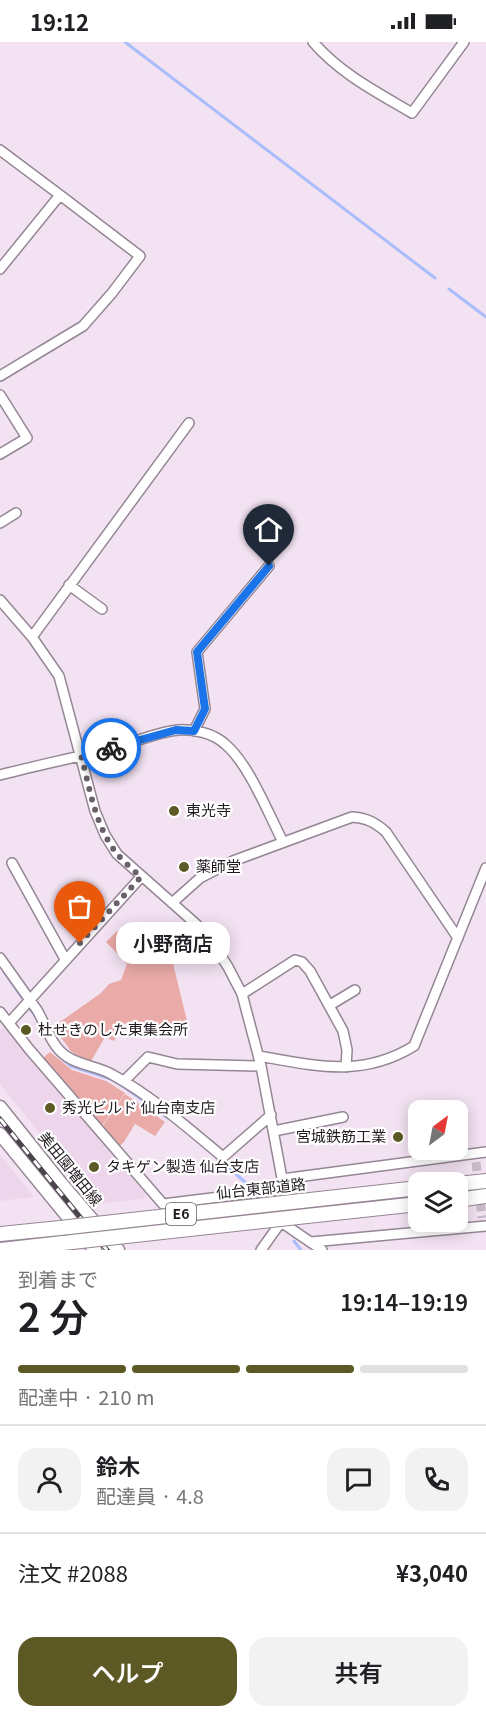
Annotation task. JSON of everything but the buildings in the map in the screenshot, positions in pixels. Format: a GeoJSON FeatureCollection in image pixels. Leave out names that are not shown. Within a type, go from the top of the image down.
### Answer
{"type":"FeatureCollection","features":[{"type":"Feature","properties":{"kind":"highway"},"geometry":{"type":"LineString","coordinates":[[468,1183],[486,1181]]}},
{"type":"Feature","properties":{"kind":"highway","name":"仙台東部道路"},"geometry":{"type":"LineString","coordinates":[[0,1234],[408,1189]]}},
{"type":"Feature","properties":{"kind":"highway"},"geometry":{"type":"LineString","coordinates":[[468,1199],[486,1197]]}},
{"type":"Feature","properties":{"kind":"highway","name":"E6"},"geometry":{"type":"LineString","coordinates":[[0,1250],[408,1205]]}},
{"type":"Feature","properties":{"kind":"main road","name":"美田園増田線"},"geometry":{"type":"LineString","coordinates":[[0,1107],[118,1250]]}},
{"type":"Feature","properties":{"kind":"main road"},"geometry":{"type":"LineString","coordinates":[[0,1134],[95,1250]]}},
{"type":"Feature","properties":{"kind":"street"},"geometry":{"type":"LineString","coordinates":[[313,42],[342,71],[412,113],[464,42]]}},
{"type":"Feature","properties":{"kind":"street"},"geometry":{"type":"LineString","coordinates":[[0,150],[140,256],[83,326],[0,376]]}},
{"type":"Feature","properties":{"kind":"street"},"geometry":{"type":"LineString","coordinates":[[0,269],[60,195]]}},
{"type":"Feature","properties":{"kind":"street"},"geometry":{"type":"LineString","coordinates":[[0,395],[27,438],[0,454]]}},
{"type":"Feature","properties":{"kind":"street"},"geometry":{"type":"LineString","coordinates":[[32,637],[189,423]]}},
{"type":"Feature","properties":{"kind":"street"},"geometry":{"type":"LineString","coordinates":[[0,523],[16,513]]}},
{"type":"Feature","properties":{"kind":"street"},"geometry":{"type":"LineString","coordinates":[[194,731],[205,709],[197,652],[269,566]]}},
{"type":"Feature","properties":{"kind":"street"},"geometry":{"type":"LineString","coordinates":[[69,585],[102,609]]}},
{"type":"Feature","properties":{"kind":"street"},"geometry":{"type":"LineString","coordinates":[[0,600],[32,637],[59,676],[95,811],[105,835],[117,854],[196,924],[212,942],[242,994],[260,1061],[287,1205],[281,1222],[261,1250]]}},
{"type":"Feature","properties":{"kind":"street"},"geometry":{"type":"LineString","coordinates":[[0,775],[176,730],[194,731],[210,735],[224,743],[240,759],[283,842]]}},
{"type":"Feature","properties":{"kind":"street"},"geometry":{"type":"LineString","coordinates":[[172,903],[200,878],[233,861],[352,818],[364,819],[375,823],[386,832],[458,938]]}},
{"type":"Feature","properties":{"kind":"street"},"geometry":{"type":"LineString","coordinates":[[12,863],[65,960]]}},
{"type":"Feature","properties":{"kind":"street"},"geometry":{"type":"LineString","coordinates":[[124,1081],[148,1058],[177,1064],[260,1061],[346,1068],[368,1066],[388,1060],[414,1046],[486,868]]}},
{"type":"Feature","properties":{"kind":"street"},"geometry":{"type":"LineString","coordinates":[[9,1023],[141,877]]}},
{"type":"Feature","properties":{"kind":"street"},"geometry":{"type":"LineString","coordinates":[[0,958],[36,1009],[56,1045],[66,1056],[110,1073],[124,1081],[172,1114],[223,1157],[271,1115]]}},
{"type":"Feature","properties":{"kind":"street"},"geometry":{"type":"LineString","coordinates":[[242,994],[295,960],[302,962],[310,971],[343,1031],[347,1050],[346,1068]]}},
{"type":"Feature","properties":{"kind":"street"},"geometry":{"type":"LineString","coordinates":[[330,1005],[355,990]]}},
{"type":"Feature","properties":{"kind":"street"},"geometry":{"type":"LineString","coordinates":[[0,1012],[163,1204],[285,1189]]}},
{"type":"Feature","properties":{"kind":"street"},"geometry":{"type":"LineString","coordinates":[[274,1131],[343,1116]]}},
{"type":"Feature","properties":{"kind":"street"},"geometry":{"type":"LineString","coordinates":[[282,1179],[476,1157],[486,1152]]}},
{"type":"Feature","properties":{"kind":"street"},"geometry":{"type":"LineString","coordinates":[[281,1222],[322,1250]]}},
{"type":"Feature","properties":{"kind":"street"},"geometry":{"type":"LineString","coordinates":[[311,1242],[484,1223]]}},
{"type":"Feature","properties":{"kind":"shaded area"},"geometry":{"type":"Polygon","coordinates":[[[117,931],[141,954],[169,947],[188,1025],[145,1037],[134,1021],[124,1024],[114,1041],[105,1037],[90,1063],[71,1051],[53,1027],[101,993],[109,984],[121,980],[127,964],[106,942],[117,931]]]}},
{"type":"Feature","properties":{"kind":"shaded area"},"geometry":{"type":"Polygon","coordinates":[[[5,1026],[147,1196],[143,1199],[97,1204],[0,1084],[0,1031],[5,1026]]]}},
{"type":"Feature","properties":{"kind":"shaded area"},"geometry":{"type":"Polygon","coordinates":[[[50,1052],[72,1070],[106,1081],[125,1093],[101,1127],[42,1059],[50,1052]]]}},
{"type":"Feature","properties":{"kind":"shaded area"},"geometry":{"type":"Polygon","coordinates":[[[125,1094],[165,1122],[155,1136],[135,1124],[124,1142],[117,1148],[101,1128],[125,1094]]]}},
{"type":"Feature","properties":{"kind":"shaded area"},"geometry":{"type":"Polygon","coordinates":[[[0,1155],[34,1197],[0,1201],[0,1155]]]}},
{"type":"Feature","properties":{"kind":"waterway"},"geometry":{"type":"LineString","coordinates":[[125,42],[435,278]]}},
{"type":"Feature","properties":{"kind":"waterway"},"geometry":{"type":"LineString","coordinates":[[449,289],[486,317]]}},
{"type":"Feature","properties":{"kind":"waterway"},"geometry":{"type":"LineString","coordinates":[[4,972],[23,999]]}},
{"type":"Feature","properties":{"kind":"waterway"},"geometry":{"type":"LineString","coordinates":[[31,1010],[37,1018]]}},
{"type":"Feature","properties":{"kind":"waterway"},"geometry":{"type":"LineString","coordinates":[[56,1053],[71,1066],[111,1079]]}},
{"type":"Feature","properties":{"kind":"waterway"},"geometry":{"type":"LineString","coordinates":[[117,1082],[168,1118]]}},
{"type":"Feature","properties":{"kind":"waterway"},"geometry":{"type":"LineString","coordinates":[[206,1148],[253,1189]]}},
{"type":"Feature","properties":{"kind":"waterway"},"geometry":{"type":"LineString","coordinates":[[294,1241],[301,1250]]}},
{"type":"Feature","properties":{"kind":"tunnel"},"geometry":{"type":"LineString","coordinates":[[476,1162],[482,1218]]}},
{"type":"Feature","properties":{"kind":"railway"},"geometry":{"type":"LineString","coordinates":[[0,1119],[107,1250]]}},
{"type":"Feature","properties":{"kind":"way so far"},"geometry":{"type":"LineString","coordinates":[[80,943],[141,877],[117,854],[105,835],[95,811],[81,755],[111,748]]}},
{"type":"Feature","properties":{"kind":"place","name":"東光寺"},"geometry":{"type":"Point","coordinates":[174,811]}},
{"type":"Feature","properties":{"kind":"place","name":"薬師堂"},"geometry":{"type":"Point","coordinates":[184,867]}},
{"type":"Feature","properties":{"kind":"place","name":"小野商店"},"geometry":{"type":"Point","coordinates":[80,943]}},
{"type":"Feature","properties":{"kind":"place","name":"杜せきのした東集会所"},"geometry":{"type":"Point","coordinates":[26,1030]}},
{"type":"Feature","properties":{"kind":"place","name":"秀光ビルド 仙台南支店"},"geometry":{"type":"Point","coordinates":[50,1108]}},
{"type":"Feature","properties":{"kind":"place","name":"宮城鉄筋工業"},"geometry":{"type":"Point","coordinates":[398,1137]}},
{"type":"Feature","properties":{"kind":"place","name":"タキゲン製造 仙台支店"},"geometry":{"type":"Point","coordinates":[94,1167]}},
{"type":"Feature","properties":{"kind":"route"},"geometry":{"type":"LineString","coordinates":[[111,748],[176,730],[194,731],[205,709],[197,652],[269,566]]}}]}
